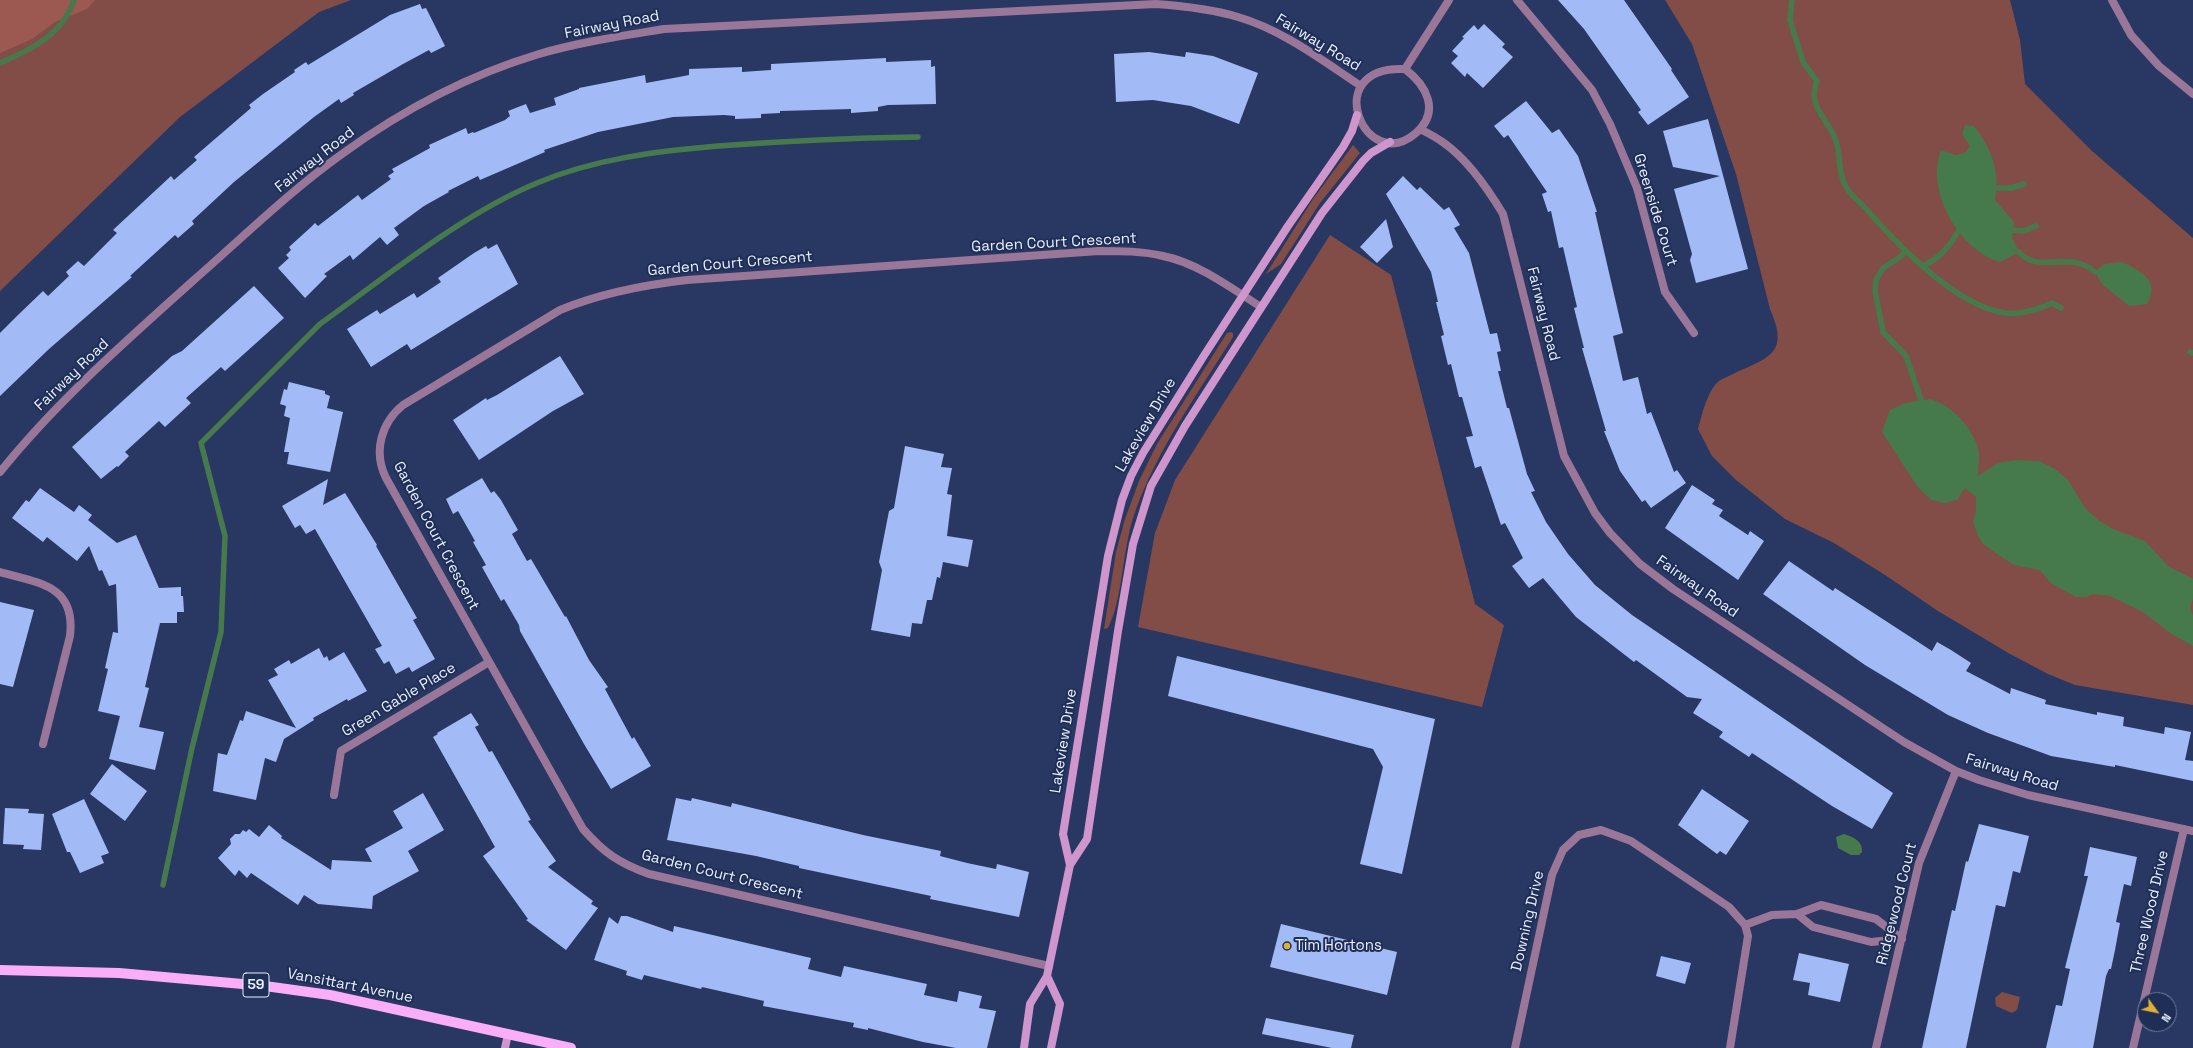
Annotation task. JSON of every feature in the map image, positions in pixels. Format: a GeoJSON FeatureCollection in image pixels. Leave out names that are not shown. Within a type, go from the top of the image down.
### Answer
{"type":"FeatureCollection","features":[{"type":"Feature","properties":{"kind":"main road","name":"Vansittart Avenue"},"geometry":{"type":"LineString","coordinates":[[0,970],[120,973],[272,987],[330,995],[571,1048]]}},
{"type":"Feature","properties":{"kind":"street"},"geometry":{"type":"LineString","coordinates":[[1405,69],[1449,0]]}},
{"type":"Feature","properties":{"kind":"street","name":"Greenside Court"},"geometry":{"type":"LineString","coordinates":[[1517,0],[1592,90],[1610,124],[1637,188],[1665,292],[1694,333]]}},
{"type":"Feature","properties":{"kind":"street"},"geometry":{"type":"LineString","coordinates":[[2112,0],[2131,35],[2159,66],[2193,94]]}},
{"type":"Feature","properties":{"kind":"street","name":"Fairway Road"},"geometry":{"type":"LineString","coordinates":[[0,472],[24,443],[62,402],[237,242],[340,155],[428,101],[491,71],[540,54],[602,39],[664,29],[1156,4],[1220,13],[1258,24],[1289,40],[1361,86]]}},
{"type":"Feature","properties":{"kind":"street"},"geometry":{"type":"LineString","coordinates":[[1405,69],[1417,78],[1424,87],[1428,98],[1429,109],[1420,129],[1407,138],[1390,142],[1380,140],[1370,134],[1362,126],[1357,115],[1356,103],[1361,86],[1374,74],[1384,70],[1405,69]]}},
{"type":"Feature","properties":{"kind":"street","name":"Lakeview Drive"},"geometry":{"type":"LineString","coordinates":[[1070,865],[1063,834],[1108,556],[1122,500],[1143,452],[1288,226],[1343,147],[1352,132],[1357,115]]}},
{"type":"Feature","properties":{"kind":"street","name":"Fairway Road"},"geometry":{"type":"LineString","coordinates":[[1420,129],[1445,143],[1472,170],[1488,189],[1503,214],[1564,456],[1595,513],[1610,533],[1640,564],[1673,589],[1904,742],[1956,771],[1979,780],[2028,795],[2193,831]]}},
{"type":"Feature","properties":{"kind":"street","name":"Lakeview Drive"},"geometry":{"type":"LineString","coordinates":[[1024,1048],[1030,1004],[1047,976],[1070,865],[1087,839],[1120,616],[1133,544],[1151,486],[1169,453],[1261,307],[1337,191],[1371,153],[1390,142]]}},
{"type":"Feature","properties":{"kind":"street","name":"Garden Court Crescent"},"geometry":{"type":"LineString","coordinates":[[1049,966],[649,874],[624,865],[601,849],[584,829],[384,474],[380,460],[380,440],[383,430],[392,416],[403,405],[560,310],[582,300],[624,290],[687,280],[1099,251],[1133,251],[1165,256],[1189,265],[1261,307]]}},
{"type":"Feature","properties":{"kind":"street"},"geometry":{"type":"LineString","coordinates":[[0,572],[44,584],[53,588],[68,606],[70,612],[72,621],[70,636],[43,744]]}},
{"type":"Feature","properties":{"kind":"street","name":"Green Gable Place"},"geometry":{"type":"LineString","coordinates":[[334,795],[341,751],[489,662]]}},
{"type":"Feature","properties":{"kind":"street","name":"Ridgewood Court"},"geometry":{"type":"LineString","coordinates":[[1876,1048],[1923,849],[1956,771]]}},
{"type":"Feature","properties":{"kind":"street","name":"Three Wood Drive"},"geometry":{"type":"LineString","coordinates":[[2133,1048],[2184,829]]}},
{"type":"Feature","properties":{"kind":"street","name":"Downing Drive"},"geometry":{"type":"LineString","coordinates":[[1515,1048],[1552,875],[1563,850],[1579,835],[1602,830],[1631,841],[1729,907],[1745,925]]}},
{"type":"Feature","properties":{"kind":"street"},"geometry":{"type":"LineString","coordinates":[[1730,1048],[1748,936],[1745,925],[1772,915],[1797,914],[1821,904],[1876,919],[1902,939]]}},
{"type":"Feature","properties":{"kind":"street"},"geometry":{"type":"LineString","coordinates":[[1797,914],[1814,928],[1871,942],[1902,939]]}},
{"type":"Feature","properties":{"kind":"street"},"geometry":{"type":"LineString","coordinates":[[1047,976],[1060,1004],[1051,1048]]}},
{"type":"Feature","properties":{"kind":"street"},"geometry":{"type":"LineString","coordinates":[[505,1048],[508,1034]]}},
{"type":"Feature","properties":{"kind":"shaded area"},"geometry":{"type":"Polygon","coordinates":[[[0,0],[351,0],[319,12],[180,117],[0,291],[0,0]]]}},
{"type":"Feature","properties":{"kind":"shaded area"},"geometry":{"type":"Polygon","coordinates":[[[0,0],[95,0],[87,9],[55,22],[32,39],[0,53],[0,0]]]}},
{"type":"Feature","properties":{"kind":"shaded area"},"geometry":{"type":"Polygon","coordinates":[[[1665,0],[2010,0],[2020,40],[2025,84],[2092,151],[2193,238],[2193,705],[2075,685],[2048,674],[2010,654],[1938,611],[1834,543],[1785,519],[1736,480],[1712,456],[1698,429],[1711,391],[1719,381],[1767,357],[1777,344],[1778,335],[1736,174],[1692,44],[1665,0]]]}},
{"type":"Feature","properties":{"kind":"shaded area"},"geometry":{"type":"Polygon","coordinates":[[[1965,125],[1974,126],[1986,143],[1995,170],[1995,200],[2014,222],[2012,238],[2019,252],[2000,262],[1985,255],[1971,245],[1959,232],[1949,217],[1942,200],[1938,183],[1937,166],[1941,150],[1956,155],[1965,153],[1970,146],[1962,134],[1965,125]]]}},
{"type":"Feature","properties":{"kind":"shaded area"},"geometry":{"type":"Polygon","coordinates":[[[1353,145],[1360,153],[1320,203],[1281,264],[1266,274],[1313,199],[1353,145]]]}},
{"type":"Feature","properties":{"kind":"shaded area"},"geometry":{"type":"Polygon","coordinates":[[[1330,235],[1391,275],[1475,604],[1504,625],[1482,707],[1138,627],[1155,533],[1175,480],[1330,235]]]}},
{"type":"Feature","properties":{"kind":"shaded area"},"geometry":{"type":"Polygon","coordinates":[[[2122,262],[2142,273],[2150,283],[2152,289],[2151,296],[2147,304],[2129,306],[2102,284],[2095,272],[2104,264],[2122,262]]]}},
{"type":"Feature","properties":{"kind":"shaded area"},"geometry":{"type":"Polygon","coordinates":[[[1227,333],[1233,333],[1233,337],[1178,424],[1143,491],[1130,529],[1117,603],[1108,628],[1104,629],[1116,552],[1125,519],[1139,481],[1157,444],[1227,333]]]}},
{"type":"Feature","properties":{"kind":"shaded area"},"geometry":{"type":"Polygon","coordinates":[[[1930,399],[1945,406],[1958,416],[1974,437],[1979,456],[1978,476],[1998,463],[2016,460],[2039,461],[2055,469],[2068,480],[2085,508],[2098,520],[2113,529],[2145,541],[2168,566],[2193,579],[2193,599],[2190,606],[2193,616],[2193,646],[2170,633],[2143,612],[2110,596],[2093,594],[2086,597],[2076,597],[2052,584],[2040,570],[2014,565],[2003,558],[1983,544],[1978,536],[1973,522],[1976,511],[1976,497],[1965,488],[1957,500],[1945,503],[1931,500],[1917,486],[1882,432],[1890,410],[1905,403],[1930,399]]]}},
{"type":"Feature","properties":{"kind":"shaded area"},"geometry":{"type":"Polygon","coordinates":[[[1844,834],[1859,842],[1862,852],[1859,855],[1851,855],[1838,848],[1836,837],[1844,834]]]}},
{"type":"Feature","properties":{"kind":"shaded area"},"geometry":{"type":"Polygon","coordinates":[[[2002,992],[2020,997],[2017,1010],[2012,1013],[1996,1006],[1995,998],[2002,992]]]}},
{"type":"Feature","properties":{"kind":"building"},"geometry":{"type":"Polygon","coordinates":[[[1558,0],[1624,0],[1672,69],[1671,70],[1689,97],[1648,125],[1638,112],[1641,110],[1584,29],[1558,0]]]}},
{"type":"Feature","properties":{"kind":"building"},"geometry":{"type":"Polygon","coordinates":[[[420,4],[422,9],[426,8],[445,46],[431,53],[429,50],[403,64],[353,93],[354,95],[341,103],[339,99],[314,117],[234,182],[192,221],[194,224],[178,238],[175,235],[130,276],[132,277],[49,349],[0,396],[0,333],[43,291],[48,296],[69,276],[66,272],[78,261],[84,266],[117,233],[113,230],[171,176],[174,180],[197,160],[194,157],[251,108],[249,105],[295,72],[294,70],[306,62],[308,65],[390,15],[420,4]]]}},
{"type":"Feature","properties":{"kind":"building"},"geometry":{"type":"Polygon","coordinates":[[[1484,24],[1505,44],[1502,47],[1513,57],[1483,88],[1467,73],[1465,77],[1451,63],[1458,56],[1452,51],[1464,38],[1462,37],[1474,25],[1478,30],[1484,24]]]}},
{"type":"Feature","properties":{"kind":"building"},"geometry":{"type":"Polygon","coordinates":[[[1149,52],[1185,57],[1186,52],[1213,56],[1258,73],[1239,124],[1191,106],[1153,100],[1116,102],[1114,54],[1149,52]]]}},
{"type":"Feature","properties":{"kind":"building"},"geometry":{"type":"Polygon","coordinates":[[[886,58],[886,62],[931,60],[931,67],[935,66],[936,104],[888,105],[878,107],[878,111],[851,113],[851,109],[780,111],[780,113],[761,114],[761,118],[735,119],[735,116],[724,115],[673,117],[598,132],[544,150],[545,152],[480,180],[478,176],[448,191],[449,192],[424,206],[394,228],[399,235],[387,245],[380,237],[353,260],[350,255],[324,274],[327,276],[305,298],[278,268],[289,258],[286,255],[291,250],[289,247],[315,223],[318,226],[358,195],[362,200],[391,179],[388,176],[394,172],[392,169],[430,148],[429,145],[466,128],[468,134],[474,133],[505,120],[510,116],[508,111],[526,104],[530,113],[556,105],[554,98],[579,88],[645,75],[646,83],[689,75],[689,69],[742,67],[742,72],[771,70],[771,64],[886,58]]]}},
{"type":"Feature","properties":{"kind":"building"},"geometry":{"type":"Polygon","coordinates":[[[1526,101],[1552,133],[1559,129],[1578,156],[1597,212],[1595,212],[1623,333],[1613,336],[1623,381],[1638,377],[1647,414],[1651,412],[1674,472],[1677,470],[1686,483],[1651,508],[1645,500],[1642,502],[1620,471],[1604,431],[1606,431],[1582,348],[1584,348],[1574,308],[1577,307],[1563,247],[1559,248],[1551,211],[1548,212],[1542,194],[1547,192],[1508,135],[1504,138],[1494,126],[1526,101]]]}},
{"type":"Feature","properties":{"kind":"building"},"geometry":{"type":"Polygon","coordinates":[[[1708,119],[1748,269],[1696,283],[1690,260],[1692,254],[1674,189],[1720,176],[1673,167],[1663,131],[1708,119]]]}},
{"type":"Feature","properties":{"kind":"building"},"geometry":{"type":"Polygon","coordinates":[[[1403,176],[1417,190],[1420,187],[1444,210],[1449,207],[1460,225],[1454,228],[1469,253],[1490,334],[1497,333],[1501,351],[1497,352],[1501,371],[1498,371],[1507,408],[1509,408],[1527,474],[1535,491],[1531,492],[1546,522],[1568,554],[1595,585],[1632,615],[1893,793],[1872,829],[1832,806],[1752,753],[1749,757],[1719,737],[1723,732],[1693,713],[1702,699],[1687,697],[1636,660],[1634,662],[1576,617],[1543,578],[1529,588],[1512,566],[1523,558],[1505,523],[1501,525],[1481,466],[1475,468],[1466,437],[1473,436],[1462,397],[1459,397],[1451,364],[1448,365],[1441,336],[1444,335],[1431,272],[1386,194],[1403,176]]]}},
{"type":"Feature","properties":{"kind":"building"},"geometry":{"type":"Polygon","coordinates":[[[1386,219],[1393,247],[1377,263],[1360,247],[1386,219]]]}},
{"type":"Feature","properties":{"kind":"building"},"geometry":{"type":"Polygon","coordinates":[[[497,244],[518,284],[411,350],[407,344],[371,367],[347,329],[377,310],[380,314],[414,293],[417,298],[441,282],[438,278],[474,253],[486,246],[488,249],[497,244]]]}},
{"type":"Feature","properties":{"kind":"building"},"geometry":{"type":"Polygon","coordinates":[[[254,286],[284,318],[225,371],[221,367],[186,398],[191,403],[165,427],[159,421],[125,452],[129,456],[118,467],[117,466],[101,479],[72,447],[172,356],[182,351],[254,286]]]}},
{"type":"Feature","properties":{"kind":"building"},"geometry":{"type":"Polygon","coordinates":[[[560,356],[584,394],[553,411],[479,460],[453,420],[486,398],[487,400],[497,395],[560,356]]]}},
{"type":"Feature","properties":{"kind":"building"},"geometry":{"type":"Polygon","coordinates":[[[289,382],[325,391],[325,394],[330,396],[327,408],[343,412],[330,472],[287,464],[289,452],[284,452],[290,418],[284,416],[286,406],[280,404],[284,389],[287,390],[289,382]]]}},
{"type":"Feature","properties":{"kind":"building"},"geometry":{"type":"Polygon","coordinates":[[[905,446],[944,454],[941,467],[952,468],[947,494],[952,495],[947,536],[973,540],[968,567],[943,562],[940,578],[937,577],[932,600],[927,600],[922,624],[912,623],[910,637],[871,630],[882,570],[879,562],[889,511],[894,508],[905,446]]]}},
{"type":"Feature","properties":{"kind":"building"},"geometry":{"type":"Polygon","coordinates":[[[482,478],[491,493],[494,491],[501,500],[518,530],[512,534],[527,561],[531,559],[565,617],[566,616],[589,660],[608,687],[605,689],[632,739],[634,737],[651,766],[611,789],[520,631],[519,625],[504,599],[501,601],[482,567],[486,565],[473,542],[475,541],[458,511],[453,514],[446,499],[482,478]]]}},
{"type":"Feature","properties":{"kind":"building"},"geometry":{"type":"Polygon","coordinates":[[[328,479],[323,505],[345,493],[377,545],[376,546],[417,618],[413,620],[435,659],[412,672],[409,667],[396,674],[389,661],[384,664],[375,649],[382,646],[315,529],[306,534],[300,525],[295,528],[282,506],[328,479]]]}},
{"type":"Feature","properties":{"kind":"building"},"geometry":{"type":"Polygon","coordinates":[[[1692,485],[1715,500],[1712,504],[1723,510],[1719,516],[1748,535],[1750,531],[1764,541],[1738,580],[1665,528],[1692,485]]]}},
{"type":"Feature","properties":{"kind":"building"},"geometry":{"type":"Polygon","coordinates":[[[40,488],[74,512],[79,505],[92,515],[88,520],[117,543],[136,535],[159,588],[181,587],[184,612],[177,612],[177,623],[160,623],[145,687],[149,688],[139,727],[164,732],[155,770],[109,759],[120,716],[98,711],[108,669],[105,668],[113,632],[118,633],[116,584],[109,586],[102,570],[99,571],[89,546],[77,561],[47,537],[43,542],[12,518],[26,500],[29,502],[40,488]]]}},
{"type":"Feature","properties":{"kind":"building"},"geometry":{"type":"Polygon","coordinates":[[[1789,561],[1833,591],[1835,588],[1932,651],[1937,642],[1951,650],[1971,663],[1966,671],[2010,694],[2011,688],[2046,700],[2045,704],[2097,715],[2097,712],[2124,717],[2123,726],[2164,734],[2165,727],[2191,732],[2185,760],[2193,761],[2193,781],[2115,765],[2115,767],[2051,756],[1988,733],[1948,715],[1865,665],[1763,594],[1789,561]]]}},
{"type":"Feature","properties":{"kind":"building"},"geometry":{"type":"Polygon","coordinates":[[[0,602],[34,610],[13,687],[0,684],[0,602]]]}},
{"type":"Feature","properties":{"kind":"building"},"geometry":{"type":"Polygon","coordinates":[[[319,648],[324,658],[327,656],[329,661],[344,652],[367,691],[348,701],[347,699],[313,718],[314,720],[284,739],[276,762],[265,758],[256,800],[213,791],[218,753],[227,755],[240,720],[243,721],[246,711],[296,728],[268,680],[278,675],[274,669],[289,660],[291,664],[319,648]]]}},
{"type":"Feature","properties":{"kind":"building"},"geometry":{"type":"Polygon","coordinates":[[[1177,656],[1435,719],[1402,874],[1360,864],[1383,767],[1373,749],[1168,696],[1177,656]]]}},
{"type":"Feature","properties":{"kind":"building"},"geometry":{"type":"Polygon","coordinates":[[[471,713],[479,725],[475,727],[489,752],[492,751],[531,820],[528,821],[556,861],[548,867],[593,901],[591,904],[598,908],[566,950],[526,920],[528,919],[483,856],[495,847],[433,737],[438,734],[437,733],[471,713]]]}},
{"type":"Feature","properties":{"kind":"building"},"geometry":{"type":"Polygon","coordinates":[[[112,764],[147,791],[125,821],[90,794],[112,764]]]}},
{"type":"Feature","properties":{"kind":"building"},"geometry":{"type":"Polygon","coordinates":[[[1702,789],[1749,821],[1726,855],[1720,851],[1717,854],[1678,825],[1702,789]]]}},
{"type":"Feature","properties":{"kind":"building"},"geometry":{"type":"Polygon","coordinates":[[[423,793],[444,830],[408,851],[419,871],[373,896],[372,909],[318,904],[304,895],[298,905],[251,873],[247,878],[239,870],[235,876],[218,858],[231,844],[230,839],[235,834],[240,834],[243,830],[246,832],[249,829],[259,837],[269,825],[282,836],[281,838],[331,870],[332,860],[372,862],[365,849],[403,828],[393,811],[423,793]]]}},
{"type":"Feature","properties":{"kind":"building"},"geometry":{"type":"Polygon","coordinates":[[[676,798],[691,801],[692,798],[731,807],[732,803],[863,835],[941,851],[940,856],[967,863],[996,869],[997,864],[1029,872],[1019,917],[930,899],[931,896],[799,868],[799,866],[756,856],[667,840],[676,798]]]}},
{"type":"Feature","properties":{"kind":"building"},"geometry":{"type":"Polygon","coordinates":[[[84,799],[109,853],[101,856],[104,863],[80,873],[70,852],[67,852],[52,814],[84,799]]]}},
{"type":"Feature","properties":{"kind":"building"},"geometry":{"type":"Polygon","coordinates":[[[5,808],[29,809],[28,813],[44,814],[41,850],[23,849],[24,845],[3,844],[5,808]]]}},
{"type":"Feature","properties":{"kind":"building"},"geometry":{"type":"Polygon","coordinates":[[[1979,824],[2029,836],[2020,873],[2013,871],[2005,907],[1996,905],[1966,1048],[1922,1048],[1952,910],[1955,911],[1966,861],[1968,862],[1979,824]]]}},
{"type":"Feature","properties":{"kind":"building"},"geometry":{"type":"Polygon","coordinates":[[[2090,847],[2137,857],[2131,886],[2124,884],[2116,922],[2120,923],[2115,950],[2111,969],[2109,969],[2106,976],[2093,1048],[2046,1048],[2056,1005],[2062,1006],[2070,969],[2065,968],[2088,876],[2084,876],[2090,847]]]}},
{"type":"Feature","properties":{"kind":"building"},"geometry":{"type":"Polygon","coordinates":[[[621,916],[627,916],[673,932],[674,926],[811,958],[808,969],[841,977],[844,966],[927,984],[924,995],[957,1002],[959,991],[982,996],[979,1008],[996,1011],[987,1048],[956,1048],[923,1042],[868,1028],[868,1030],[853,1027],[854,1023],[763,1006],[764,1001],[702,987],[701,989],[644,975],[642,980],[626,975],[627,971],[594,960],[609,917],[618,924],[621,916]]]}},
{"type":"Feature","properties":{"kind":"building"},"geometry":{"type":"Polygon","coordinates":[[[1281,924],[1397,952],[1387,995],[1270,967],[1281,924]]]}},
{"type":"Feature","properties":{"kind":"building"},"geometry":{"type":"Polygon","coordinates":[[[1799,953],[1849,964],[1840,1002],[1808,995],[1810,983],[1793,980],[1799,953]]]}},
{"type":"Feature","properties":{"kind":"building"},"geometry":{"type":"Polygon","coordinates":[[[1661,956],[1691,963],[1685,984],[1656,976],[1661,956]]]}},
{"type":"Feature","properties":{"kind":"building"},"geometry":{"type":"Polygon","coordinates":[[[1266,1018],[1354,1035],[1351,1048],[1332,1048],[1262,1034],[1266,1018]]]}},
{"type":"Feature","properties":{"kind":"waterway"},"geometry":{"type":"LineString","coordinates":[[0,63],[34,46],[54,31],[69,12],[74,0]]}},
{"type":"Feature","properties":{"kind":"waterway"},"geometry":{"type":"LineString","coordinates":[[1792,0],[1790,20],[1803,62],[1817,81],[1814,98],[1819,111],[1835,138],[1840,170],[1844,183],[1850,193],[1912,257],[1948,287],[1967,299],[1986,308],[2005,313],[2029,311],[2052,303],[2061,308]]}},
{"type":"Feature","properties":{"kind":"waterway"},"geometry":{"type":"LineString","coordinates":[[163,885],[192,748],[221,632],[225,536],[201,443],[320,324],[398,266],[481,211],[537,183],[581,168],[626,157],[695,148],[793,141],[918,137]]}},
{"type":"Feature","properties":{"kind":"waterway"},"geometry":{"type":"LineString","coordinates":[[1997,188],[2011,188],[2024,184]]}},
{"type":"Feature","properties":{"kind":"waterway"},"geometry":{"type":"LineString","coordinates":[[2013,230],[2023,231],[2036,226]]}},
{"type":"Feature","properties":{"kind":"waterway"},"geometry":{"type":"LineString","coordinates":[[1923,266],[1935,259],[1944,251],[1959,230]]}},
{"type":"Feature","properties":{"kind":"waterway"},"geometry":{"type":"LineString","coordinates":[[1906,251],[1900,257],[1883,268],[1876,280],[1875,291],[1883,332],[1906,356],[1921,400]]}},
{"type":"Feature","properties":{"kind":"waterway"},"geometry":{"type":"LineString","coordinates":[[2019,252],[2027,259],[2036,262],[2075,262],[2085,265],[2095,272]]}},
{"type":"Feature","properties":{"kind":"place","name":"Tim Hortons"},"geometry":{"type":"Point","coordinates":[1287,946]}}]}
